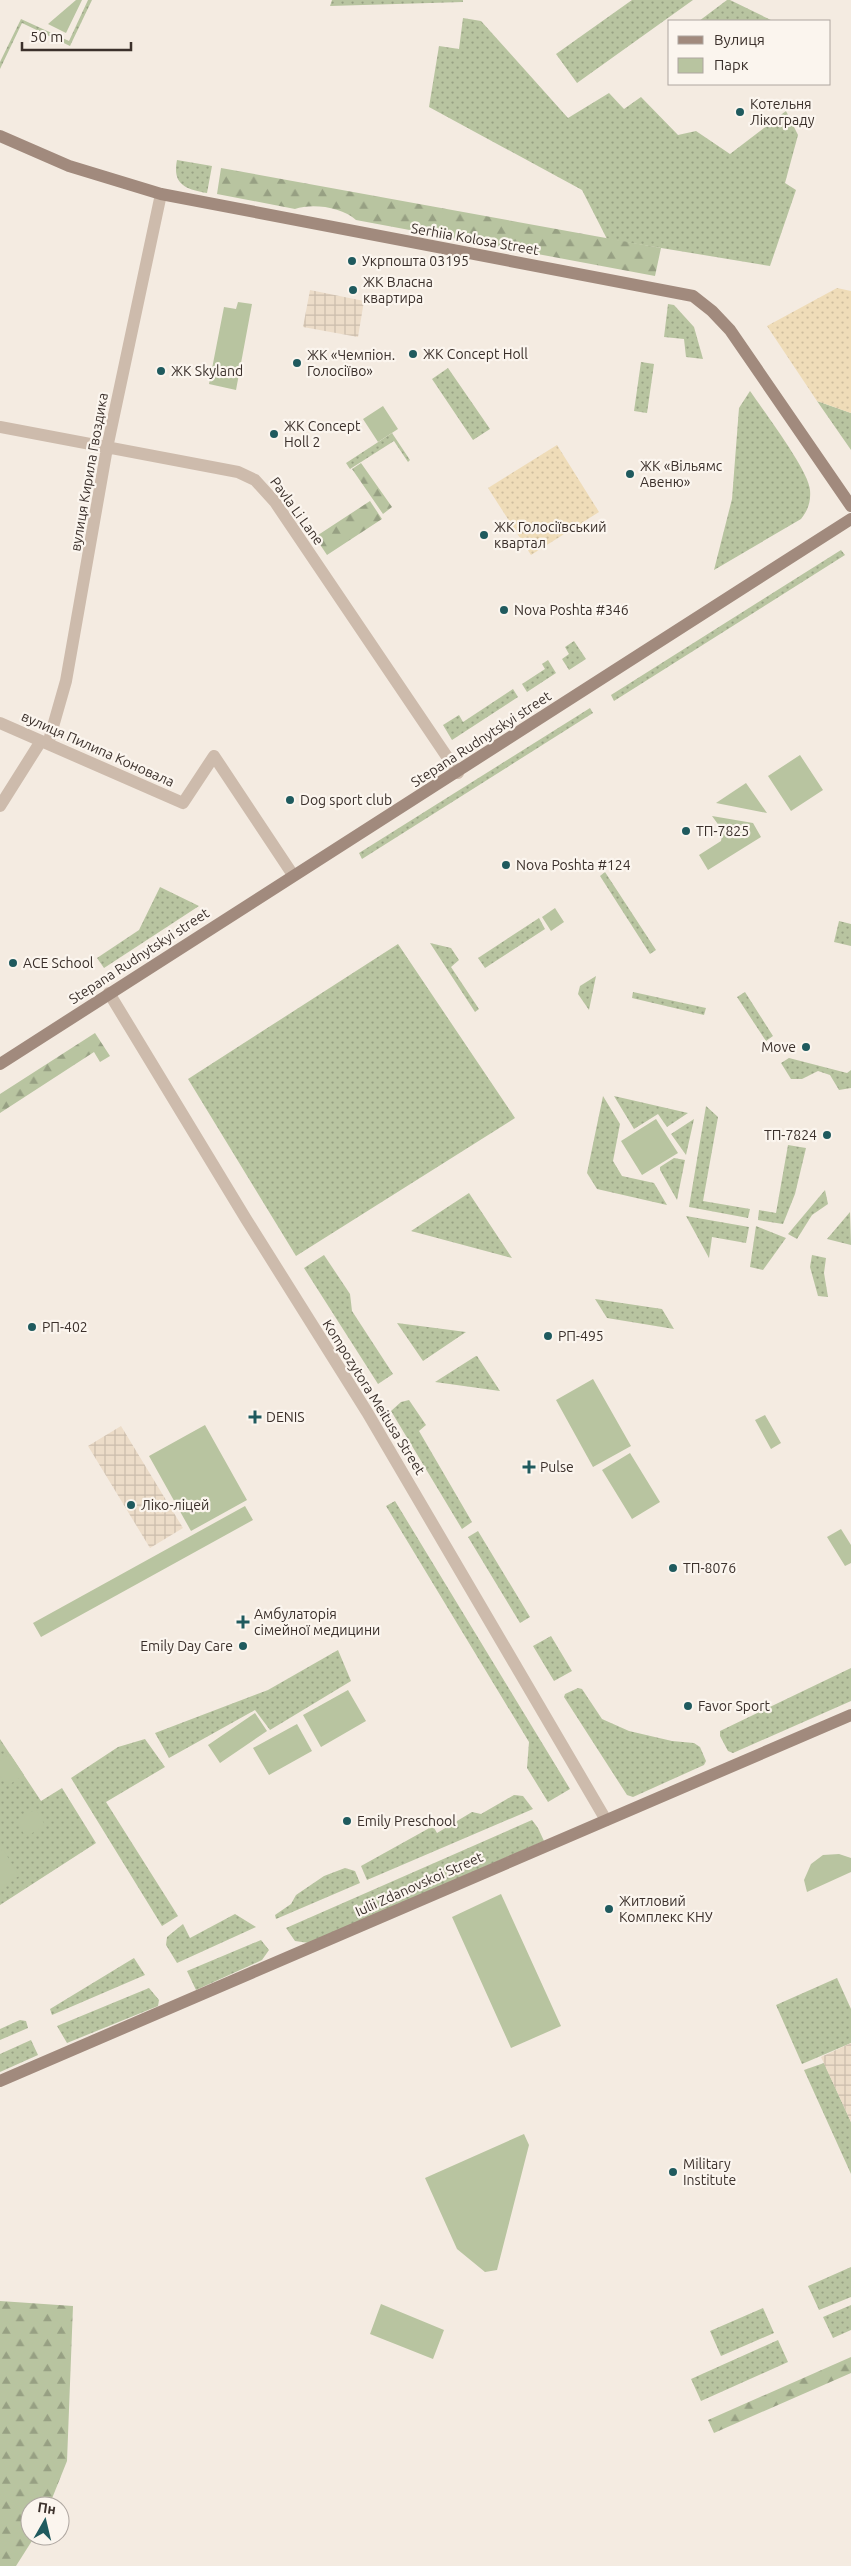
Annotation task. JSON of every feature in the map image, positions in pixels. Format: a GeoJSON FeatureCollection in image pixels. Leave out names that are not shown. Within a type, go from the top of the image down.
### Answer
{"type":"FeatureCollection","features":[{"type":"Feature","properties":{"kind":"street","name":"Serhiia Kolosa Street"},"geometry":{"type":"LineString","coordinates":[[0,136],[69,166],[160,200],[693,296],[712,311],[730,330],[851,506]]}},
{"type":"Feature","properties":{"kind":"street","name":"вулиця Кирила Гвоздика"},"geometry":{"type":"LineString","coordinates":[[0,806],[44,743],[66,682],[107,448],[160,200]]}},
{"type":"Feature","properties":{"kind":"street","name":"Pavla Li Lane"},"geometry":{"type":"LineString","coordinates":[[0,427],[238,472],[254,480],[275,502],[458,773]]}},
{"type":"Feature","properties":{"kind":"street","name":"Stepana Rudnytskyi street"},"geometry":{"type":"LineString","coordinates":[[0,1064],[851,520]]}},
{"type":"Feature","properties":{"kind":"street","name":"вулиця Пилипа Коновала"},"geometry":{"type":"LineString","coordinates":[[0,723],[182,803],[214,756],[293,875]]}},
{"type":"Feature","properties":{"kind":"street","name":"Kompozytora Meitusa Street"},"geometry":{"type":"LineString","coordinates":[[109,993],[246,1219],[367,1412],[606,1820]]}},
{"type":"Feature","properties":{"kind":"street","name":"Iulii Zdanovskoi Street"},"geometry":{"type":"LineString","coordinates":[[0,2081],[851,1715]]}},
{"type":"Feature","properties":{"kind":"green space"},"geometry":{"type":"Polygon","coordinates":[[[76,0],[82,0],[66,33],[48,24],[76,0]]]}},
{"type":"Feature","properties":{"kind":"green space"},"geometry":{"type":"Polygon","coordinates":[[[88,0],[92,0],[70,46],[22,23],[0,69],[0,62],[21,19],[69,41],[88,0]]]}},
{"type":"Feature","properties":{"kind":"green space"},"geometry":{"type":"Polygon","coordinates":[[[332,0],[463,0],[463,2],[330,6],[332,0]]]}},
{"type":"Feature","properties":{"kind":"green space"},"geometry":{"type":"Polygon","coordinates":[[[632,0],[693,0],[577,83],[556,54],[632,0]]]}},
{"type":"Feature","properties":{"kind":"green space"},"geometry":{"type":"Polygon","coordinates":[[[727,0],[730,0],[771,20],[700,20],[727,0]]]}},
{"type":"Feature","properties":{"kind":"green space"},"geometry":{"type":"Polygon","coordinates":[[[463,18],[481,21],[568,118],[609,93],[624,109],[641,97],[678,135],[696,131],[730,154],[786,111],[798,135],[785,183],[796,190],[770,266],[607,239],[582,190],[429,107],[439,46],[459,49],[463,18]]]}},
{"type":"Feature","properties":{"kind":"green space"},"geometry":{"type":"Polygon","coordinates":[[[177,160],[212,166],[207,193],[193,190],[182,184],[177,175],[177,160]]]}},
{"type":"Feature","properties":{"kind":"green space"},"geometry":{"type":"Polygon","coordinates":[[[221,168],[661,248],[655,276],[356,220],[343,212],[327,207],[310,206],[295,209],[217,194],[221,168]]]}},
{"type":"Feature","properties":{"kind":"green space"},"geometry":{"type":"Polygon","coordinates":[[[238,302],[252,304],[236,390],[209,384],[224,307],[236,309],[238,302]]]}},
{"type":"Feature","properties":{"kind":"green space"},"geometry":{"type":"Polygon","coordinates":[[[668,304],[674,305],[694,327],[703,359],[686,357],[684,339],[664,337],[668,304]]]}},
{"type":"Feature","properties":{"kind":"green space"},"geometry":{"type":"Polygon","coordinates":[[[641,362],[654,364],[647,413],[634,411],[641,362]]]}},
{"type":"Feature","properties":{"kind":"green space"},"geometry":{"type":"Polygon","coordinates":[[[448,368],[490,429],[473,440],[432,379],[448,368]]]}},
{"type":"Feature","properties":{"kind":"green space"},"geometry":{"type":"Polygon","coordinates":[[[750,391],[802,469],[810,490],[809,502],[801,519],[714,570],[732,499],[739,408],[750,391]]]}},
{"type":"Feature","properties":{"kind":"green space"},"geometry":{"type":"Polygon","coordinates":[[[817,401],[851,413],[851,450],[817,401]]]}},
{"type":"Feature","properties":{"kind":"green space"},"geometry":{"type":"Polygon","coordinates":[[[383,406],[398,429],[378,442],[363,419],[383,406]]]}},
{"type":"Feature","properties":{"kind":"green space"},"geometry":{"type":"Polygon","coordinates":[[[392,433],[410,460],[408,462],[394,441],[350,469],[346,463],[392,433]]]}},
{"type":"Feature","properties":{"kind":"green space"},"geometry":{"type":"Polygon","coordinates":[[[361,463],[392,507],[383,514],[352,469],[361,463]]]}},
{"type":"Feature","properties":{"kind":"green space"},"geometry":{"type":"Polygon","coordinates":[[[370,501],[382,519],[327,555],[315,537],[370,501]]]}},
{"type":"Feature","properties":{"kind":"green space"},"geometry":{"type":"Polygon","coordinates":[[[841,550],[845,555],[614,701],[611,695],[841,550]]]}},
{"type":"Feature","properties":{"kind":"green space"},"geometry":{"type":"Polygon","coordinates":[[[574,641],[586,659],[569,670],[562,659],[569,654],[565,647],[574,641]]]}},
{"type":"Feature","properties":{"kind":"green space"},"geometry":{"type":"Polygon","coordinates":[[[548,660],[556,673],[527,692],[522,684],[545,669],[542,664],[548,660]]]}},
{"type":"Feature","properties":{"kind":"green space"},"geometry":{"type":"Polygon","coordinates":[[[513,689],[518,697],[452,740],[443,725],[459,715],[463,722],[513,689]]]}},
{"type":"Feature","properties":{"kind":"green space"},"geometry":{"type":"Polygon","coordinates":[[[590,708],[593,713],[362,859],[359,853],[590,708]]]}},
{"type":"Feature","properties":{"kind":"green space"},"geometry":{"type":"Polygon","coordinates":[[[800,755],[823,790],[791,811],[768,776],[800,755]]]}},
{"type":"Feature","properties":{"kind":"green space"},"geometry":{"type":"Polygon","coordinates":[[[746,783],[767,813],[716,803],[746,783]]]}},
{"type":"Feature","properties":{"kind":"green space"},"geometry":{"type":"Polygon","coordinates":[[[712,816],[753,823],[761,837],[708,870],[699,855],[721,841],[723,831],[712,816]]]}},
{"type":"Feature","properties":{"kind":"green space"},"geometry":{"type":"Polygon","coordinates":[[[605,872],[656,950],[650,954],[600,876],[605,872]]]}},
{"type":"Feature","properties":{"kind":"green space"},"geometry":{"type":"Polygon","coordinates":[[[160,887],[199,906],[104,968],[97,958],[139,930],[160,887]]]}},
{"type":"Feature","properties":{"kind":"green space"},"geometry":{"type":"Polygon","coordinates":[[[555,908],[564,922],[551,931],[542,917],[555,908]]]}},
{"type":"Feature","properties":{"kind":"green space"},"geometry":{"type":"Polygon","coordinates":[[[539,918],[545,929],[485,968],[478,958],[539,918]]]}},
{"type":"Feature","properties":{"kind":"green space"},"geometry":{"type":"Polygon","coordinates":[[[839,921],[851,924],[851,946],[834,942],[839,921]]]}},
{"type":"Feature","properties":{"kind":"green space"},"geometry":{"type":"Polygon","coordinates":[[[430,943],[451,948],[459,960],[451,967],[479,1009],[475,1012],[430,943]]]}},
{"type":"Feature","properties":{"kind":"green space"},"geometry":{"type":"Polygon","coordinates":[[[398,944],[515,1118],[296,1256],[188,1079],[398,944]]]}},
{"type":"Feature","properties":{"kind":"green space"},"geometry":{"type":"Polygon","coordinates":[[[596,976],[589,1010],[578,994],[580,986],[596,976]]]}},
{"type":"Feature","properties":{"kind":"green space"},"geometry":{"type":"Polygon","coordinates":[[[633,992],[706,1008],[704,1015],[632,998],[633,992]]]}},
{"type":"Feature","properties":{"kind":"green space"},"geometry":{"type":"Polygon","coordinates":[[[745,992],[773,1036],[766,1041],[737,997],[745,992]]]}},
{"type":"Feature","properties":{"kind":"green space"},"geometry":{"type":"Polygon","coordinates":[[[95,1033],[110,1056],[100,1062],[94,1052],[0,1113],[0,1094],[95,1033]]]}},
{"type":"Feature","properties":{"kind":"green space"},"geometry":{"type":"Polygon","coordinates":[[[789,1058],[847,1073],[851,1070],[851,1088],[839,1090],[830,1075],[818,1071],[802,1079],[791,1079],[781,1063],[789,1058]]]}},
{"type":"Feature","properties":{"kind":"green space"},"geometry":{"type":"Polygon","coordinates":[[[603,1096],[620,1124],[613,1161],[622,1176],[654,1183],[667,1205],[597,1189],[587,1173],[603,1096]]]}},
{"type":"Feature","properties":{"kind":"green space"},"geometry":{"type":"Polygon","coordinates":[[[614,1096],[688,1113],[667,1127],[658,1114],[634,1129],[614,1096]]]}},
{"type":"Feature","properties":{"kind":"green space"},"geometry":{"type":"Polygon","coordinates":[[[706,1106],[718,1117],[703,1201],[750,1209],[748,1218],[689,1207],[706,1106]]]}},
{"type":"Feature","properties":{"kind":"green space"},"geometry":{"type":"Polygon","coordinates":[[[656,1119],[678,1153],[642,1175],[621,1141],[656,1119]]]}},
{"type":"Feature","properties":{"kind":"green space"},"geometry":{"type":"Polygon","coordinates":[[[694,1119],[686,1155],[671,1134],[694,1119]]]}},
{"type":"Feature","properties":{"kind":"green space"},"geometry":{"type":"Polygon","coordinates":[[[788,1145],[806,1148],[795,1194],[783,1224],[758,1220],[759,1210],[776,1213],[788,1145]]]}},
{"type":"Feature","properties":{"kind":"green space"},"geometry":{"type":"Polygon","coordinates":[[[674,1158],[685,1160],[677,1200],[660,1170],[660,1167],[674,1158]]]}},
{"type":"Feature","properties":{"kind":"green space"},"geometry":{"type":"Polygon","coordinates":[[[825,1190],[828,1204],[812,1215],[797,1239],[788,1234],[825,1190]]]}},
{"type":"Feature","properties":{"kind":"green space"},"geometry":{"type":"Polygon","coordinates":[[[469,1193],[512,1258],[411,1231],[469,1193]]]}},
{"type":"Feature","properties":{"kind":"green space"},"geometry":{"type":"Polygon","coordinates":[[[850,1212],[851,1245],[827,1239],[850,1212]]]}},
{"type":"Feature","properties":{"kind":"green space"},"geometry":{"type":"Polygon","coordinates":[[[686,1216],[749,1227],[746,1243],[712,1237],[709,1258],[686,1216]]]}},
{"type":"Feature","properties":{"kind":"green space"},"geometry":{"type":"Polygon","coordinates":[[[756,1226],[786,1238],[763,1270],[750,1267],[756,1226]]]}},
{"type":"Feature","properties":{"kind":"green space"},"geometry":{"type":"Polygon","coordinates":[[[324,1255],[350,1294],[352,1311],[393,1374],[378,1384],[304,1268],[324,1255]]]}},
{"type":"Feature","properties":{"kind":"green space"},"geometry":{"type":"Polygon","coordinates":[[[812,1255],[826,1258],[824,1273],[828,1297],[818,1296],[810,1267],[812,1255]]]}},
{"type":"Feature","properties":{"kind":"green space"},"geometry":{"type":"Polygon","coordinates":[[[595,1299],[662,1309],[674,1329],[607,1318],[595,1299]]]}},
{"type":"Feature","properties":{"kind":"green space"},"geometry":{"type":"Polygon","coordinates":[[[397,1323],[466,1332],[423,1361],[397,1323]]]}},
{"type":"Feature","properties":{"kind":"green space"},"geometry":{"type":"Polygon","coordinates":[[[476,1356],[500,1391],[435,1382],[476,1356]]]}},
{"type":"Feature","properties":{"kind":"green space"},"geometry":{"type":"Polygon","coordinates":[[[593,1379],[631,1446],[593,1467],[556,1400],[593,1379]]]}},
{"type":"Feature","properties":{"kind":"green space"},"geometry":{"type":"Polygon","coordinates":[[[409,1400],[426,1425],[419,1431],[472,1522],[462,1529],[391,1411],[401,1402],[409,1400]]]}},
{"type":"Feature","properties":{"kind":"green space"},"geometry":{"type":"Polygon","coordinates":[[[765,1415],[781,1443],[771,1449],[755,1420],[765,1415]]]}},
{"type":"Feature","properties":{"kind":"green space"},"geometry":{"type":"Polygon","coordinates":[[[205,1425],[247,1500],[191,1531],[149,1456],[205,1425]]]}},
{"type":"Feature","properties":{"kind":"green space"},"geometry":{"type":"Polygon","coordinates":[[[630,1453],[660,1502],[632,1519],[602,1470],[630,1453]]]}},
{"type":"Feature","properties":{"kind":"green space"},"geometry":{"type":"Polygon","coordinates":[[[395,1501],[570,1789],[548,1802],[527,1768],[529,1742],[386,1506],[395,1501]]]}},
{"type":"Feature","properties":{"kind":"green space"},"geometry":{"type":"Polygon","coordinates":[[[245,1506],[253,1520],[41,1637],[33,1623],[245,1506]]]}},
{"type":"Feature","properties":{"kind":"green space"},"geometry":{"type":"Polygon","coordinates":[[[841,1529],[851,1545],[851,1563],[845,1566],[827,1537],[841,1529]]]}},
{"type":"Feature","properties":{"kind":"green space"},"geometry":{"type":"Polygon","coordinates":[[[478,1531],[530,1617],[520,1623],[468,1537],[478,1531]]]}},
{"type":"Feature","properties":{"kind":"green space"},"geometry":{"type":"Polygon","coordinates":[[[551,1636],[572,1671],[554,1681],[533,1646],[551,1636]]]}},
{"type":"Feature","properties":{"kind":"green space"},"geometry":{"type":"Polygon","coordinates":[[[338,1650],[351,1681],[270,1730],[255,1710],[169,1758],[155,1733],[268,1690],[338,1650]]]}},
{"type":"Feature","properties":{"kind":"green space"},"geometry":{"type":"Polygon","coordinates":[[[851,1668],[851,1701],[733,1753],[728,1751],[720,1736],[720,1731],[851,1668]]]}},
{"type":"Feature","properties":{"kind":"green space"},"geometry":{"type":"Polygon","coordinates":[[[578,1688],[582,1689],[602,1719],[629,1731],[672,1741],[694,1743],[700,1747],[706,1761],[704,1765],[633,1797],[627,1795],[564,1697],[565,1694],[578,1688]]]}},
{"type":"Feature","properties":{"kind":"green space"},"geometry":{"type":"Polygon","coordinates":[[[348,1690],[366,1721],[321,1747],[303,1715],[348,1690]]]}},
{"type":"Feature","properties":{"kind":"green space"},"geometry":{"type":"Polygon","coordinates":[[[255,1713],[267,1731],[220,1763],[208,1745],[255,1713]]]}},
{"type":"Feature","properties":{"kind":"green space"},"geometry":{"type":"Polygon","coordinates":[[[297,1724],[312,1751],[269,1775],[253,1748],[297,1724]]]}},
{"type":"Feature","properties":{"kind":"green space"},"geometry":{"type":"Polygon","coordinates":[[[0,1739],[41,1801],[62,1788],[96,1843],[0,1905],[0,1739]]]}},
{"type":"Feature","properties":{"kind":"green space"},"geometry":{"type":"Polygon","coordinates":[[[145,1739],[165,1767],[106,1802],[178,1916],[162,1926],[71,1778],[118,1747],[145,1739]]]}},
{"type":"Feature","properties":{"kind":"green space"},"geometry":{"type":"Polygon","coordinates":[[[10,1754],[24,1775],[7,1786],[0,1776],[0,1761],[10,1754]]]}},
{"type":"Feature","properties":{"kind":"green space"},"geometry":{"type":"Polygon","coordinates":[[[514,1795],[523,1796],[533,1809],[367,1880],[361,1866],[433,1826],[437,1833],[472,1812],[481,1814],[514,1795]]]}},
{"type":"Feature","properties":{"kind":"green space"},"geometry":{"type":"Polygon","coordinates":[[[36,1809],[45,1825],[26,1837],[16,1821],[36,1809]]]}},
{"type":"Feature","properties":{"kind":"green space"},"geometry":{"type":"Polygon","coordinates":[[[532,1820],[544,1841],[309,1943],[295,1941],[286,1928],[532,1820]]]}},
{"type":"Feature","properties":{"kind":"green space"},"geometry":{"type":"Polygon","coordinates":[[[3,1849],[19,1876],[0,1888],[0,1851],[3,1849]]]}},
{"type":"Feature","properties":{"kind":"green space"},"geometry":{"type":"Polygon","coordinates":[[[839,1854],[851,1858],[851,1872],[807,1892],[804,1880],[811,1864],[823,1855],[839,1854]]]}},
{"type":"Feature","properties":{"kind":"green space"},"geometry":{"type":"Polygon","coordinates":[[[345,1868],[355,1871],[360,1883],[276,1919],[275,1915],[291,1904],[296,1895],[324,1876],[345,1868]]]}},
{"type":"Feature","properties":{"kind":"green space"},"geometry":{"type":"Polygon","coordinates":[[[501,1894],[561,2026],[511,2048],[452,1917],[501,1894]]]}},
{"type":"Feature","properties":{"kind":"green space"},"geometry":{"type":"Polygon","coordinates":[[[235,1914],[256,1927],[177,1963],[166,1945],[167,1937],[183,1924],[190,1938],[235,1914]]]}},
{"type":"Feature","properties":{"kind":"green space"},"geometry":{"type":"Polygon","coordinates":[[[261,1940],[269,1950],[262,1960],[196,1990],[187,1971],[261,1940]]]}},
{"type":"Feature","properties":{"kind":"green space"},"geometry":{"type":"Polygon","coordinates":[[[134,1958],[145,1975],[52,2015],[50,2009],[134,1958]]]}},
{"type":"Feature","properties":{"kind":"green space"},"geometry":{"type":"Polygon","coordinates":[[[837,1978],[851,2009],[851,2043],[802,2064],[776,2005],[837,1978]]]}},
{"type":"Feature","properties":{"kind":"green space"},"geometry":{"type":"Polygon","coordinates":[[[149,1988],[159,2000],[158,2006],[67,2043],[57,2026],[149,1988]]]}},
{"type":"Feature","properties":{"kind":"green space"},"geometry":{"type":"Polygon","coordinates":[[[20,2020],[26,2021],[28,2028],[0,2040],[0,2029],[20,2020]]]}},
{"type":"Feature","properties":{"kind":"green space"},"geometry":{"type":"Polygon","coordinates":[[[31,2040],[38,2055],[0,2072],[0,2054],[31,2040]]]}},
{"type":"Feature","properties":{"kind":"green space"},"geometry":{"type":"Polygon","coordinates":[[[824,2063],[851,2122],[851,2174],[804,2070],[824,2063]]]}},
{"type":"Feature","properties":{"kind":"green space"},"geometry":{"type":"Polygon","coordinates":[[[524,2134],[529,2145],[497,2270],[485,2272],[457,2249],[425,2178],[524,2134]]]}},
{"type":"Feature","properties":{"kind":"green space"},"geometry":{"type":"Polygon","coordinates":[[[851,2267],[851,2297],[819,2310],[808,2286],[851,2267]]]}},
{"type":"Feature","properties":{"kind":"green space"},"geometry":{"type":"Polygon","coordinates":[[[0,2301],[73,2306],[67,2461],[53,2496],[20,2496],[20,2546],[29,2546],[16,2566],[0,2566],[0,2301]]]}},
{"type":"Feature","properties":{"kind":"green space"},"geometry":{"type":"Polygon","coordinates":[[[381,2304],[444,2330],[433,2359],[370,2334],[381,2304]]]}},
{"type":"Feature","properties":{"kind":"green space"},"geometry":{"type":"Polygon","coordinates":[[[851,2305],[851,2330],[833,2338],[823,2317],[851,2305]]]}},
{"type":"Feature","properties":{"kind":"green space"},"geometry":{"type":"Polygon","coordinates":[[[763,2308],[774,2333],[721,2356],[710,2331],[763,2308]]]}},
{"type":"Feature","properties":{"kind":"green space"},"geometry":{"type":"Polygon","coordinates":[[[778,2340],[788,2362],[701,2401],[691,2379],[778,2340]]]}},
{"type":"Feature","properties":{"kind":"green space"},"geometry":{"type":"Polygon","coordinates":[[[851,2357],[851,2373],[714,2433],[708,2420],[851,2357]]]}},
{"type":"Feature","properties":{"kind":"sand"},"geometry":{"type":"Polygon","coordinates":[[[837,288],[851,291],[851,413],[817,401],[767,326],[837,288]]]}},
{"type":"Feature","properties":{"kind":"sand"},"geometry":{"type":"Polygon","coordinates":[[[557,445],[599,512],[531,555],[488,488],[557,445]]]}},
{"type":"Feature","properties":{"kind":"shaded area"},"geometry":{"type":"Polygon","coordinates":[[[310,290],[364,301],[358,337],[303,327],[310,290]]]}},
{"type":"Feature","properties":{"kind":"shaded area"},"geometry":{"type":"Polygon","coordinates":[[[121,1426],[183,1528],[150,1548],[88,1446],[121,1426]]]}},
{"type":"Feature","properties":{"kind":"shaded area"},"geometry":{"type":"Polygon","coordinates":[[[851,2043],[851,2122],[821,2057],[851,2043]]]}},
{"type":"Feature","properties":{"kind":"place","name":"Котельня Лікограду"},"geometry":{"type":"Point","coordinates":[740,112]}},
{"type":"Feature","properties":{"kind":"place","name":"Укрпошта 03195"},"geometry":{"type":"Point","coordinates":[352,261]}},
{"type":"Feature","properties":{"kind":"place","name":"ЖК Власна квартира"},"geometry":{"type":"Point","coordinates":[353,290]}},
{"type":"Feature","properties":{"kind":"place","name":"ЖК Concept Holl"},"geometry":{"type":"Point","coordinates":[413,354]}},
{"type":"Feature","properties":{"kind":"place","name":"ЖК «Чемпіон. Голосіїво»"},"geometry":{"type":"Point","coordinates":[297,363]}},
{"type":"Feature","properties":{"kind":"place","name":"ЖК Skyland"},"geometry":{"type":"Point","coordinates":[161,371]}},
{"type":"Feature","properties":{"kind":"place","name":"ЖК Concept Holl 2"},"geometry":{"type":"Point","coordinates":[274,434]}},
{"type":"Feature","properties":{"kind":"place","name":"ЖК «Вільямс Авеню»"},"geometry":{"type":"Point","coordinates":[630,474]}},
{"type":"Feature","properties":{"kind":"place","name":"ЖК Голосіївський квартал"},"geometry":{"type":"Point","coordinates":[484,535]}},
{"type":"Feature","properties":{"kind":"place","name":"Nova Poshta #346"},"geometry":{"type":"Point","coordinates":[504,610]}},
{"type":"Feature","properties":{"kind":"place","name":"Dog sport club"},"geometry":{"type":"Point","coordinates":[290,800]}},
{"type":"Feature","properties":{"kind":"place","name":"ТП-7825"},"geometry":{"type":"Point","coordinates":[686,831]}},
{"type":"Feature","properties":{"kind":"place","name":"Nova Poshta #124"},"geometry":{"type":"Point","coordinates":[506,865]}},
{"type":"Feature","properties":{"kind":"place","name":"ACE School"},"geometry":{"type":"Point","coordinates":[13,963]}},
{"type":"Feature","properties":{"kind":"place","name":"Move"},"geometry":{"type":"Point","coordinates":[806,1047]}},
{"type":"Feature","properties":{"kind":"place","name":"ТП-7824"},"geometry":{"type":"Point","coordinates":[827,1135]}},
{"type":"Feature","properties":{"kind":"place","name":"РП-402"},"geometry":{"type":"Point","coordinates":[32,1327]}},
{"type":"Feature","properties":{"kind":"place","name":"РП-495"},"geometry":{"type":"Point","coordinates":[548,1336]}},
{"type":"Feature","properties":{"kind":"place","name":"DENIS"},"geometry":{"type":"Point","coordinates":[255,1417]}},
{"type":"Feature","properties":{"kind":"place","name":"Pulse"},"geometry":{"type":"Point","coordinates":[529,1467]}},
{"type":"Feature","properties":{"kind":"place","name":"Ліко-ліцей"},"geometry":{"type":"Point","coordinates":[131,1505]}},
{"type":"Feature","properties":{"kind":"place","name":"ТП-8076"},"geometry":{"type":"Point","coordinates":[673,1568]}},
{"type":"Feature","properties":{"kind":"place","name":"Амбулаторія сімейної медицини"},"geometry":{"type":"Point","coordinates":[243,1622]}},
{"type":"Feature","properties":{"kind":"place","name":"Emily Day Care"},"geometry":{"type":"Point","coordinates":[243,1646]}},
{"type":"Feature","properties":{"kind":"place","name":"Favor Sport"},"geometry":{"type":"Point","coordinates":[688,1706]}},
{"type":"Feature","properties":{"kind":"place","name":"Emily Preschool"},"geometry":{"type":"Point","coordinates":[347,1821]}},
{"type":"Feature","properties":{"kind":"place","name":"Житловий Комплекс КНУ"},"geometry":{"type":"Point","coordinates":[609,1909]}},
{"type":"Feature","properties":{"kind":"place","name":"Military Institute"},"geometry":{"type":"Point","coordinates":[673,2172]}}]}
